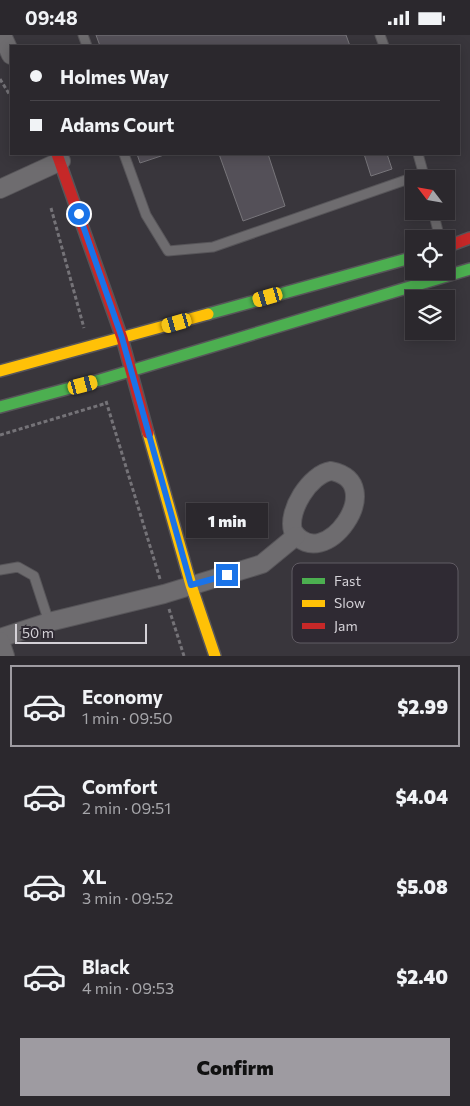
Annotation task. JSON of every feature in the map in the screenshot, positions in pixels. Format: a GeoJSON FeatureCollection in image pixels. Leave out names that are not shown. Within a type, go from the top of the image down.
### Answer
{"type":"FeatureCollection","features":[{"type":"Feature","properties":{"kind":"main road"},"geometry":{"type":"LineString","coordinates":[[59,157],[122,338],[191,585],[215,656]]}},
{"type":"Feature","properties":{"kind":"main road"},"geometry":{"type":"LineString","coordinates":[[455,244],[470,239]]}},
{"type":"Feature","properties":{"kind":"main road"},"geometry":{"type":"LineString","coordinates":[[0,371],[405,259]]}},
{"type":"Feature","properties":{"kind":"main road"},"geometry":{"type":"LineString","coordinates":[[0,407],[100,380],[131,369],[470,269]]}},
{"type":"Feature","properties":{"kind":"street"},"geometry":{"type":"LineString","coordinates":[[2,35],[10,53]]}},
{"type":"Feature","properties":{"kind":"street"},"geometry":{"type":"LineString","coordinates":[[0,189],[59,157]]}},
{"type":"Feature","properties":{"kind":"street"},"geometry":{"type":"LineString","coordinates":[[5,656],[0,639],[49,622],[164,594],[262,564],[296,536]]}},
{"type":"Feature","properties":{"kind":"lane"},"geometry":{"type":"LineString","coordinates":[[124,155],[146,215],[168,251],[212,247],[405,183]]}},
{"type":"Feature","properties":{"kind":"lane"},"geometry":{"type":"LineString","coordinates":[[418,155],[422,170]]}},
{"type":"Feature","properties":{"kind":"lane"},"geometry":{"type":"LineString","coordinates":[[0,570],[18,567],[34,576],[49,622]]}},
{"type":"Feature","properties":{"kind":"path"},"geometry":{"type":"LineString","coordinates":[[0,79],[10,95]]}},
{"type":"Feature","properties":{"kind":"path"},"geometry":{"type":"LineString","coordinates":[[51,207],[89,348]]}},
{"type":"Feature","properties":{"kind":"path"},"geometry":{"type":"LineString","coordinates":[[100,380],[184,656]]}},
{"type":"Feature","properties":{"kind":"path"},"geometry":{"type":"LineString","coordinates":[[0,435],[107,403]]}},
{"type":"Feature","properties":{"kind":"building"},"geometry":{"type":"Polygon","coordinates":[[[96,35],[346,35],[350,45],[100,45],[96,35]]]}},
{"type":"Feature","properties":{"kind":"building"},"geometry":{"type":"Polygon","coordinates":[[[137,155],[164,155],[140,163],[137,155]]]}},
{"type":"Feature","properties":{"kind":"building"},"geometry":{"type":"Polygon","coordinates":[[[219,155],[268,155],[285,206],[243,221],[219,155]]]}},
{"type":"Feature","properties":{"kind":"building"},"geometry":{"type":"Polygon","coordinates":[[[364,155],[387,155],[392,169],[371,176],[364,155]]]}},
{"type":"Feature","properties":{"kind":"traffic: fast"},"geometry":{"type":"LineString","coordinates":[[208,314],[405,259]]}},
{"type":"Feature","properties":{"kind":"traffic: fast"},"geometry":{"type":"LineString","coordinates":[[0,407],[100,380],[470,269]]}},
{"type":"Feature","properties":{"kind":"traffic: slow"},"geometry":{"type":"LineString","coordinates":[[0,371],[208,314]]}},
{"type":"Feature","properties":{"kind":"traffic: slow"},"geometry":{"type":"LineString","coordinates":[[148,433],[191,585],[215,656]]}},
{"type":"Feature","properties":{"kind":"traffic: jam"},"geometry":{"type":"LineString","coordinates":[[57,155],[122,338],[148,433]]}},
{"type":"Feature","properties":{"kind":"traffic: jam"},"geometry":{"type":"LineString","coordinates":[[455,244],[470,238]]}},
{"type":"Feature","properties":{"kind":"route"},"geometry":{"type":"LineString","coordinates":[[79,214],[122,338],[191,585],[227,575]]}}]}
